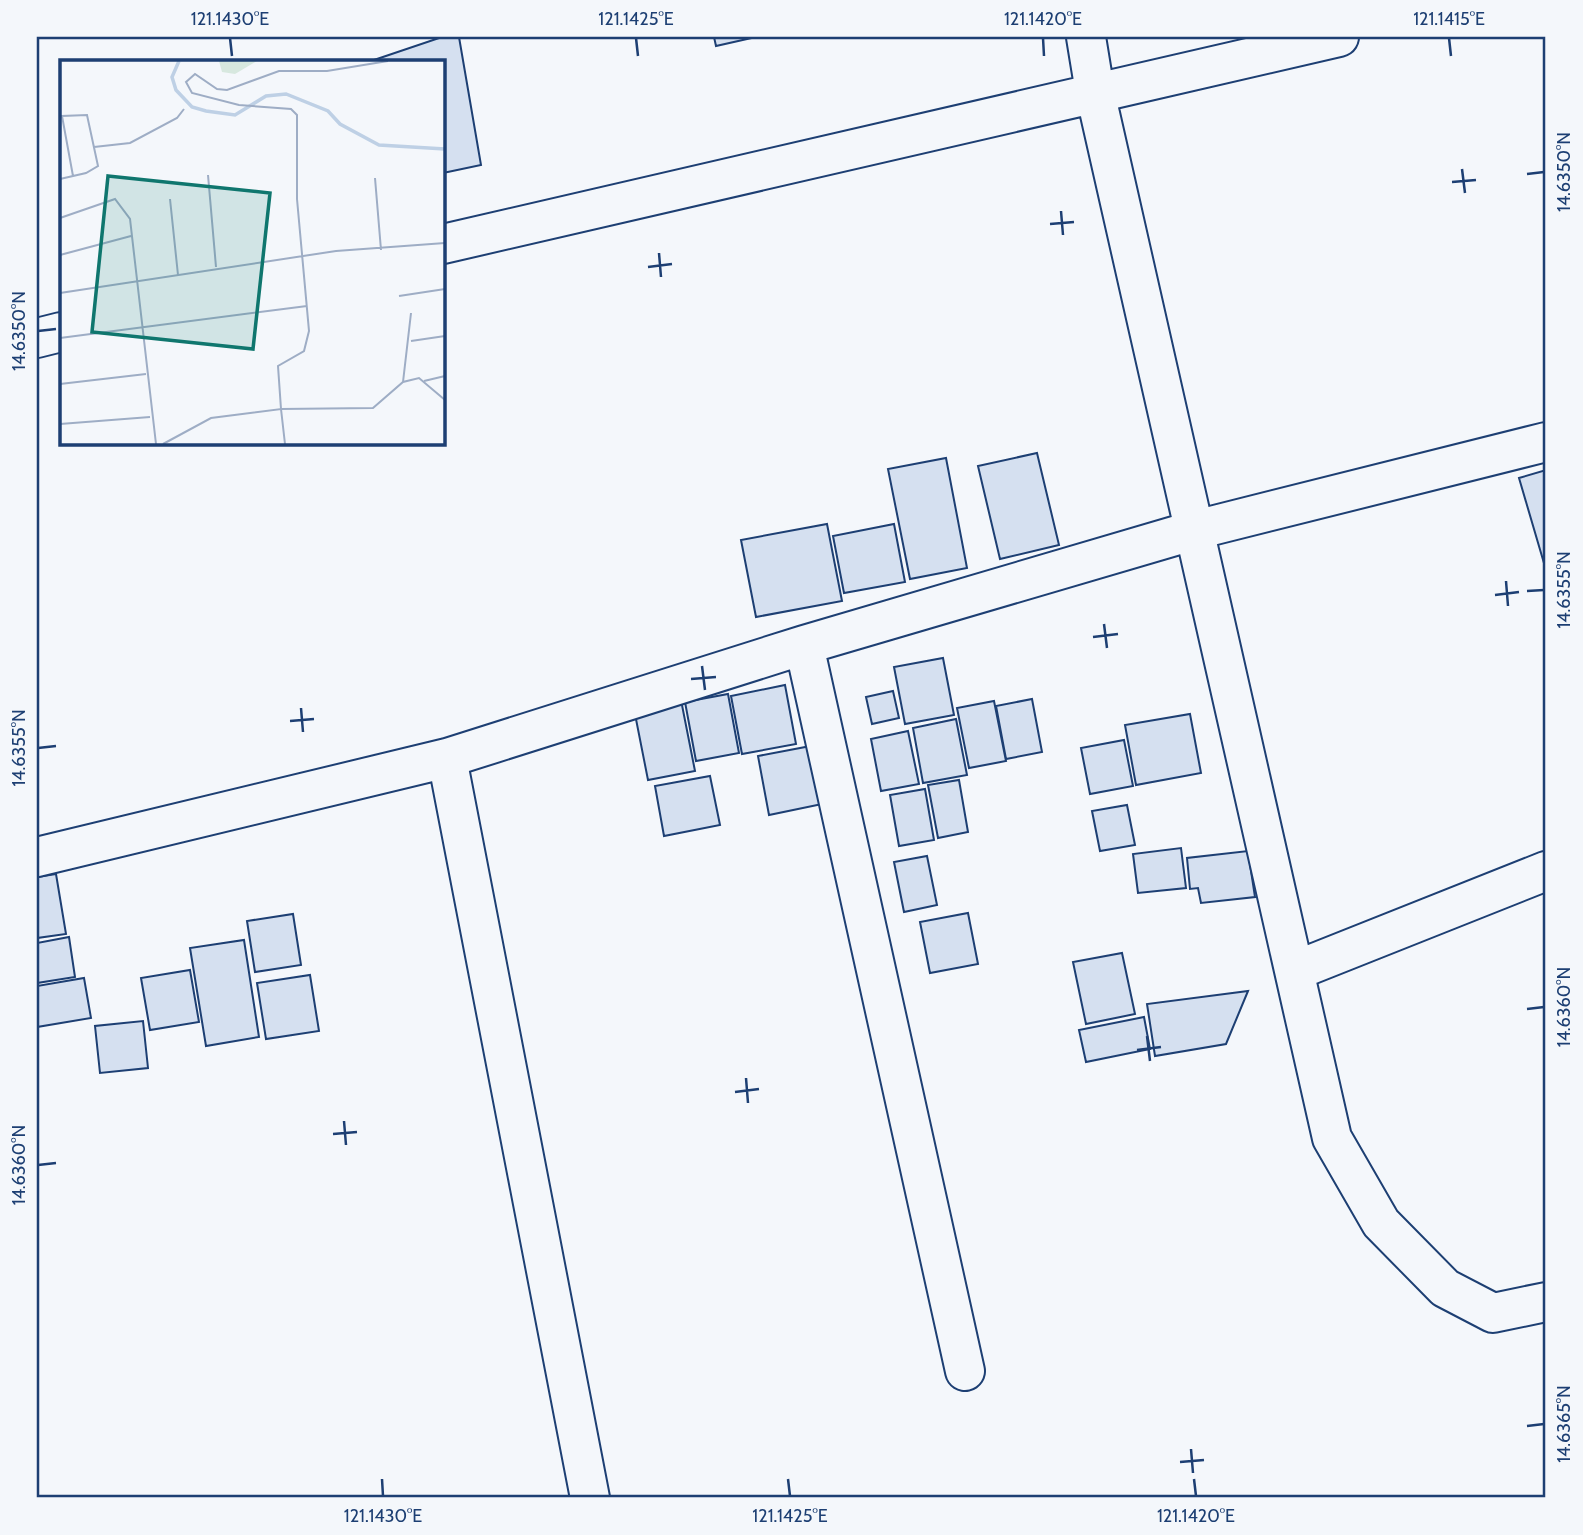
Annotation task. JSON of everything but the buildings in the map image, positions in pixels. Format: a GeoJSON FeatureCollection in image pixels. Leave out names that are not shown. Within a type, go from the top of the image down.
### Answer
{"type":"FeatureCollection","features":[{"type":"Feature","properties":{"kind":"street"},"geometry":{"type":"LineString","coordinates":[[1086,37],[1095,92],[1297,970],[1332,1138],[1381,1223],[1445,1287],[1493,1313],[1546,1302]]}},
{"type":"Feature","properties":{"kind":"street"},"geometry":{"type":"LineString","coordinates":[[444,244],[1339,37]]}},
{"type":"Feature","properties":{"kind":"street"},"geometry":{"type":"LineString","coordinates":[[37,338],[60,332]]}},
{"type":"Feature","properties":{"kind":"street"},"geometry":{"type":"LineString","coordinates":[[37,858],[447,758],[804,645],[1195,530],[1546,442]]}},
{"type":"Feature","properties":{"kind":"street"},"geometry":{"type":"LineString","coordinates":[[804,645],[965,1371]]}},
{"type":"Feature","properties":{"kind":"street"},"geometry":{"type":"LineString","coordinates":[[447,758],[590,1498]]}},
{"type":"Feature","properties":{"kind":"street"},"geometry":{"type":"LineString","coordinates":[[1297,970],[1546,871]]}}]}
